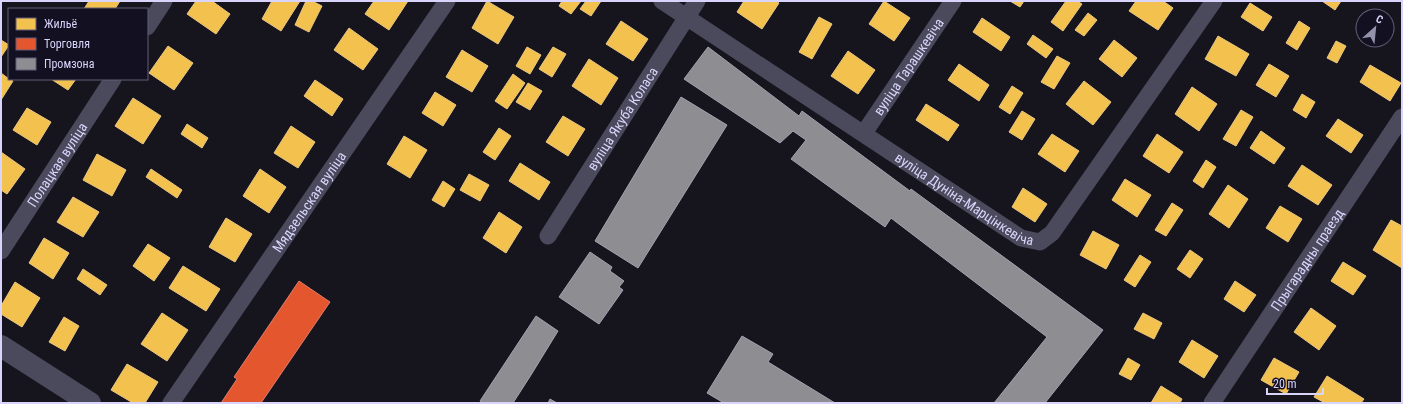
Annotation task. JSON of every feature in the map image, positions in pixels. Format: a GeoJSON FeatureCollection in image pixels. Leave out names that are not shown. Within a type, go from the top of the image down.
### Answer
{"type":"FeatureCollection","features":[{"type":"Feature","properties":{"kind":"street"},"geometry":{"type":"LineString","coordinates":[[148,26],[164,1]]}},
{"type":"Feature","properties":{"kind":"street","name":"Мядзельская вуліца"},"geometry":{"type":"LineString","coordinates":[[171,403],[447,1]]}},
{"type":"Feature","properties":{"kind":"street","name":"вуліца Дуніна-Марцінкевіча"},"geometry":{"type":"LineString","coordinates":[[662,1],[1021,238],[1040,242],[1052,233],[1214,1]]}},
{"type":"Feature","properties":{"kind":"street","name":"вуліца Якуба Коласа"},"geometry":{"type":"LineString","coordinates":[[548,236],[698,1]]}},
{"type":"Feature","properties":{"kind":"street","name":"вуліца Тарашкевіча"},"geometry":{"type":"LineString","coordinates":[[864,133],[953,1]]}},
{"type":"Feature","properties":{"kind":"street","name":"Полацкая вуліца"},"geometry":{"type":"LineString","coordinates":[[1,251],[112,80]]}},
{"type":"Feature","properties":{"kind":"street","name":"Прыгарадны праезд"},"geometry":{"type":"LineString","coordinates":[[1212,403],[1402,116]]}},
{"type":"Feature","properties":{"kind":"street"},"geometry":{"type":"LineString","coordinates":[[1,346],[90,403]]}},
{"type":"Feature","properties":{"kind":"building: Жильё"},"geometry":{"type":"Polygon","coordinates":[[[89,1],[120,1],[116,8],[85,8],[89,1]]]}},
{"type":"Feature","properties":{"kind":"building: Жильё"},"geometry":{"type":"Polygon","coordinates":[[[196,1],[212,1],[230,14],[216,34],[187,14],[196,1]]]}},
{"type":"Feature","properties":{"kind":"building: Жильё"},"geometry":{"type":"Polygon","coordinates":[[[272,1],[300,1],[281,31],[262,19],[272,1]]]}},
{"type":"Feature","properties":{"kind":"building: Жильё"},"geometry":{"type":"Polygon","coordinates":[[[306,1],[312,1],[322,6],[309,32],[295,25],[306,1]]]}},
{"type":"Feature","properties":{"kind":"building: Жильё"},"geometry":{"type":"Polygon","coordinates":[[[374,1],[408,1],[389,30],[365,14],[374,1]]]}},
{"type":"Feature","properties":{"kind":"building: Жильё"},"geometry":{"type":"Polygon","coordinates":[[[487,1],[514,17],[498,44],[472,28],[487,1]]]}},
{"type":"Feature","properties":{"kind":"building: Жильё"},"geometry":{"type":"Polygon","coordinates":[[[562,1],[581,1],[571,14],[559,6],[562,1]]]}},
{"type":"Feature","properties":{"kind":"building: Жильё"},"geometry":{"type":"Polygon","coordinates":[[[586,1],[601,1],[591,16],[580,9],[586,1]]]}},
{"type":"Feature","properties":{"kind":"building: Жильё"},"geometry":{"type":"Polygon","coordinates":[[[744,1],[776,1],[779,3],[762,29],[737,12],[744,1]]]}},
{"type":"Feature","properties":{"kind":"building: Жильё"},"geometry":{"type":"Polygon","coordinates":[[[884,1],[910,18],[894,41],[869,24],[884,1]]]}},
{"type":"Feature","properties":{"kind":"building: Жильё"},"geometry":{"type":"Polygon","coordinates":[[[1010,1],[1024,1],[1020,7],[1010,1]]]}},
{"type":"Feature","properties":{"kind":"building: Жильё"},"geometry":{"type":"Polygon","coordinates":[[[1066,1],[1077,1],[1082,4],[1063,31],[1051,22],[1066,1]]]}},
{"type":"Feature","properties":{"kind":"building: Жильё"},"geometry":{"type":"Polygon","coordinates":[[[1136,1],[1163,1],[1173,8],[1158,30],[1129,11],[1136,1]]]}},
{"type":"Feature","properties":{"kind":"building: Жильё"},"geometry":{"type":"Polygon","coordinates":[[[1322,1],[1341,1],[1335,10],[1322,1]]]}},
{"type":"Feature","properties":{"kind":"building: Жильё"},"geometry":{"type":"Polygon","coordinates":[[[1250,3],[1272,17],[1263,31],[1241,17],[1250,3]]]}},
{"type":"Feature","properties":{"kind":"building: Жильё"},"geometry":{"type":"Polygon","coordinates":[[[1088,13],[1097,20],[1084,36],[1075,30],[1088,13]]]}},
{"type":"Feature","properties":{"kind":"building: Жильё"},"geometry":{"type":"Polygon","coordinates":[[[819,17],[832,24],[812,59],[799,52],[819,17]]]}},
{"type":"Feature","properties":{"kind":"building: Жильё"},"geometry":{"type":"Polygon","coordinates":[[[982,18],[1010,37],[1001,51],[973,32],[982,18]]]}},
{"type":"Feature","properties":{"kind":"building: Жильё"},"geometry":{"type":"Polygon","coordinates":[[[621,21],[648,39],[633,61],[606,44],[621,21]]]}},
{"type":"Feature","properties":{"kind":"building: Жильё"},"geometry":{"type":"Polygon","coordinates":[[[1299,21],[1310,28],[1297,50],[1286,43],[1299,21]]]}},
{"type":"Feature","properties":{"kind":"building: Жильё"},"geometry":{"type":"Polygon","coordinates":[[[349,28],[378,49],[363,70],[334,50],[349,28]]]}},
{"type":"Feature","properties":{"kind":"building: Жильё"},"geometry":{"type":"Polygon","coordinates":[[[1033,35],[1053,49],[1046,58],[1027,44],[1033,35]]]}},
{"type":"Feature","properties":{"kind":"building: Жильё"},"geometry":{"type":"Polygon","coordinates":[[[1218,36],[1249,54],[1236,76],[1205,59],[1218,36]]]}},
{"type":"Feature","properties":{"kind":"building: Жильё"},"geometry":{"type":"Polygon","coordinates":[[[1,40],[8,44],[8,46],[1,57],[1,40]]]}},
{"type":"Feature","properties":{"kind":"building: Жильё"},"geometry":{"type":"Polygon","coordinates":[[[1114,40],[1137,58],[1122,77],[1099,59],[1114,40]]]}},
{"type":"Feature","properties":{"kind":"building: Жильё"},"geometry":{"type":"Polygon","coordinates":[[[1336,41],[1346,46],[1337,63],[1327,58],[1336,41]]]}},
{"type":"Feature","properties":{"kind":"building: Жильё"},"geometry":{"type":"Polygon","coordinates":[[[168,46],[193,63],[174,90],[149,73],[168,46]]]}},
{"type":"Feature","properties":{"kind":"building: Жильё"},"geometry":{"type":"Polygon","coordinates":[[[527,47],[541,55],[530,74],[516,66],[527,47]]]}},
{"type":"Feature","properties":{"kind":"building: Жильё"},"geometry":{"type":"Polygon","coordinates":[[[553,47],[566,54],[552,77],[539,69],[553,47]]]}},
{"type":"Feature","properties":{"kind":"building: Жильё"},"geometry":{"type":"Polygon","coordinates":[[[462,50],[488,66],[472,92],[446,77],[462,50]]]}},
{"type":"Feature","properties":{"kind":"building: Жильё"},"geometry":{"type":"Polygon","coordinates":[[[848,51],[875,70],[858,94],[831,76],[848,51]]]}},
{"type":"Feature","properties":{"kind":"building: Жильё"},"geometry":{"type":"Polygon","coordinates":[[[1057,56],[1070,63],[1054,89],[1041,82],[1057,56]]]}},
{"type":"Feature","properties":{"kind":"building: Жильё"},"geometry":{"type":"Polygon","coordinates":[[[589,59],[618,78],[601,105],[572,86],[589,59]]]}},
{"type":"Feature","properties":{"kind":"building: Жильё"},"geometry":{"type":"Polygon","coordinates":[[[959,64],[989,85],[979,101],[948,80],[959,64]]]}},
{"type":"Feature","properties":{"kind":"building: Жильё"},"geometry":{"type":"Polygon","coordinates":[[[1269,64],[1289,76],[1276,97],[1256,85],[1269,64]]]}},
{"type":"Feature","properties":{"kind":"building: Жильё"},"geometry":{"type":"Polygon","coordinates":[[[1370,65],[1401,83],[1390,101],[1360,82],[1370,65]]]}},
{"type":"Feature","properties":{"kind":"building: Жильё"},"geometry":{"type":"Polygon","coordinates":[[[1,73],[8,78],[8,80],[13,81],[1,100],[1,73]]]}},
{"type":"Feature","properties":{"kind":"building: Жильё"},"geometry":{"type":"Polygon","coordinates":[[[513,74],[525,83],[507,109],[495,101],[513,74]]]}},
{"type":"Feature","properties":{"kind":"building: Жильё"},"geometry":{"type":"Polygon","coordinates":[[[53,80],[75,80],[68,90],[53,80]]]}},
{"type":"Feature","properties":{"kind":"building: Жильё"},"geometry":{"type":"Polygon","coordinates":[[[315,80],[343,99],[332,116],[304,96],[315,80]]]}},
{"type":"Feature","properties":{"kind":"building: Жильё"},"geometry":{"type":"Polygon","coordinates":[[[1084,81],[1111,102],[1093,125],[1066,104],[1084,81]]]}},
{"type":"Feature","properties":{"kind":"building: Жильё"},"geometry":{"type":"Polygon","coordinates":[[[528,83],[542,91],[530,110],[516,102],[528,83]]]}},
{"type":"Feature","properties":{"kind":"building: Жильё"},"geometry":{"type":"Polygon","coordinates":[[[1012,86],[1023,93],[1010,114],[999,107],[1012,86]]]}},
{"type":"Feature","properties":{"kind":"building: Жильё"},"geometry":{"type":"Polygon","coordinates":[[[1192,87],[1217,104],[1199,131],[1175,114],[1192,87]]]}},
{"type":"Feature","properties":{"kind":"building: Жильё"},"geometry":{"type":"Polygon","coordinates":[[[435,92],[456,105],[443,126],[422,113],[435,92]]]}},
{"type":"Feature","properties":{"kind":"building: Жильё"},"geometry":{"type":"Polygon","coordinates":[[[1302,94],[1315,102],[1306,118],[1293,110],[1302,94]]]}},
{"type":"Feature","properties":{"kind":"building: Жильё"},"geometry":{"type":"Polygon","coordinates":[[[133,98],[161,116],[143,144],[115,126],[133,98]]]}},
{"type":"Feature","properties":{"kind":"building: Жильё"},"geometry":{"type":"Polygon","coordinates":[[[926,104],[959,125],[948,141],[916,120],[926,104]]]}},
{"type":"Feature","properties":{"kind":"building: Жильё"},"geometry":{"type":"Polygon","coordinates":[[[27,108],[51,122],[37,145],[13,130],[27,108]]]}},
{"type":"Feature","properties":{"kind":"building: Жильё"},"geometry":{"type":"Polygon","coordinates":[[[1241,110],[1253,117],[1236,146],[1223,139],[1241,110]]]}},
{"type":"Feature","properties":{"kind":"building: Жильё"},"geometry":{"type":"Polygon","coordinates":[[[1022,111],[1035,119],[1022,140],[1009,132],[1022,111]]]}},
{"type":"Feature","properties":{"kind":"building: Жильё"},"geometry":{"type":"Polygon","coordinates":[[[563,116],[585,129],[568,156],[546,142],[563,116]]]}},
{"type":"Feature","properties":{"kind":"building: Жильё"},"geometry":{"type":"Polygon","coordinates":[[[1338,119],[1363,135],[1351,153],[1326,136],[1338,119]]]}},
{"type":"Feature","properties":{"kind":"building: Жильё"},"geometry":{"type":"Polygon","coordinates":[[[187,124],[208,138],[202,148],[181,134],[187,124]]]}},
{"type":"Feature","properties":{"kind":"building: Жильё"},"geometry":{"type":"Polygon","coordinates":[[[291,126],[315,142],[298,168],[274,153],[291,126]]]}},
{"type":"Feature","properties":{"kind":"building: Жильё"},"geometry":{"type":"Polygon","coordinates":[[[499,128],[511,136],[495,160],[483,152],[499,128]]]}},
{"type":"Feature","properties":{"kind":"building: Жильё"},"geometry":{"type":"Polygon","coordinates":[[[1261,131],[1285,148],[1274,164],[1250,148],[1261,131]]]}},
{"type":"Feature","properties":{"kind":"building: Жильё"},"geometry":{"type":"Polygon","coordinates":[[[1052,134],[1079,151],[1065,172],[1038,154],[1052,134]]]}},
{"type":"Feature","properties":{"kind":"building: Жильё"},"geometry":{"type":"Polygon","coordinates":[[[1157,134],[1183,152],[1169,173],[1143,156],[1157,134]]]}},
{"type":"Feature","properties":{"kind":"building: Жильё"},"geometry":{"type":"Polygon","coordinates":[[[404,136],[427,150],[410,178],[387,164],[404,136]]]}},
{"type":"Feature","properties":{"kind":"building: Жильё"},"geometry":{"type":"Polygon","coordinates":[[[1,152],[25,169],[7,194],[1,190],[1,152]]]}},
{"type":"Feature","properties":{"kind":"building: Жильё"},"geometry":{"type":"Polygon","coordinates":[[[97,154],[126,170],[112,196],[83,180],[97,154]]]}},
{"type":"Feature","properties":{"kind":"building: Жильё"},"geometry":{"type":"Polygon","coordinates":[[[1206,160],[1216,167],[1203,188],[1193,181],[1206,160]]]}},
{"type":"Feature","properties":{"kind":"building: Жильё"},"geometry":{"type":"Polygon","coordinates":[[[520,163],[550,182],[539,200],[509,181],[520,163]]]}},
{"type":"Feature","properties":{"kind":"building: Жильё"},"geometry":{"type":"Polygon","coordinates":[[[1302,165],[1332,185],[1318,205],[1288,186],[1302,165]]]}},
{"type":"Feature","properties":{"kind":"building: Жильё"},"geometry":{"type":"Polygon","coordinates":[[[151,169],[182,190],[177,198],[146,177],[151,169]]]}},
{"type":"Feature","properties":{"kind":"building: Жильё"},"geometry":{"type":"Polygon","coordinates":[[[260,169],[286,187],[269,213],[243,196],[260,169]]]}},
{"type":"Feature","properties":{"kind":"building: Жильё"},"geometry":{"type":"Polygon","coordinates":[[[469,174],[489,185],[480,201],[460,190],[469,174]]]}},
{"type":"Feature","properties":{"kind":"building: Жильё"},"geometry":{"type":"Polygon","coordinates":[[[1125,179],[1151,195],[1137,217],[1112,200],[1125,179]]]}},
{"type":"Feature","properties":{"kind":"building: Жильё"},"geometry":{"type":"Polygon","coordinates":[[[443,181],[455,189],[444,207],[432,200],[443,181]]]}},
{"type":"Feature","properties":{"kind":"building: Жильё"},"geometry":{"type":"Polygon","coordinates":[[[1228,185],[1248,199],[1229,228],[1209,214],[1228,185]]]}},
{"type":"Feature","properties":{"kind":"building: Жильё"},"geometry":{"type":"Polygon","coordinates":[[[1023,188],[1047,204],[1035,222],[1012,207],[1023,188]]]}},
{"type":"Feature","properties":{"kind":"building: Жильё"},"geometry":{"type":"Polygon","coordinates":[[[73,197],[99,212],[83,237],[57,222],[73,197]]]}},
{"type":"Feature","properties":{"kind":"building: Жильё"},"geometry":{"type":"Polygon","coordinates":[[[1172,203],[1183,210],[1166,236],[1155,230],[1172,203]]]}},
{"type":"Feature","properties":{"kind":"building: Жильё"},"geometry":{"type":"Polygon","coordinates":[[[1280,206],[1302,219],[1288,242],[1266,228],[1280,206]]]}},
{"type":"Feature","properties":{"kind":"building: Жильё"},"geometry":{"type":"Polygon","coordinates":[[[499,212],[522,227],[506,253],[483,238],[499,212]]]}},
{"type":"Feature","properties":{"kind":"building: Жильё"},"geometry":{"type":"Polygon","coordinates":[[[226,218],[252,234],[235,262],[209,247],[226,218]]]}},
{"type":"Feature","properties":{"kind":"building: Жильё"},"geometry":{"type":"Polygon","coordinates":[[[1391,220],[1402,226],[1402,268],[1373,250],[1391,220]]]}},
{"type":"Feature","properties":{"kind":"building: Жильё"},"geometry":{"type":"Polygon","coordinates":[[[1093,231],[1119,245],[1106,269],[1080,255],[1093,231]]]}},
{"type":"Feature","properties":{"kind":"building: Жильё"},"geometry":{"type":"Polygon","coordinates":[[[44,238],[69,253],[53,279],[29,263],[44,238]]]}},
{"type":"Feature","properties":{"kind":"building: Жильё"},"geometry":{"type":"Polygon","coordinates":[[[148,244],[170,258],[154,281],[133,266],[148,244]]]}},
{"type":"Feature","properties":{"kind":"building: Жильё"},"geometry":{"type":"Polygon","coordinates":[[[1190,250],[1203,259],[1190,278],[1177,269],[1190,250]]]}},
{"type":"Feature","properties":{"kind":"building: Жильё"},"geometry":{"type":"Polygon","coordinates":[[[1140,255],[1151,262],[1135,287],[1124,280],[1140,255]]]}},
{"type":"Feature","properties":{"kind":"building: Жильё"},"geometry":{"type":"Polygon","coordinates":[[[1343,262],[1366,276],[1353,295],[1331,281],[1343,262]]]}},
{"type":"Feature","properties":{"kind":"building: Жильё"},"geometry":{"type":"Polygon","coordinates":[[[183,266],[220,289],[206,311],[169,288],[183,266]]]}},
{"type":"Feature","properties":{"kind":"building: Жильё"},"geometry":{"type":"Polygon","coordinates":[[[83,269],[107,285],[100,295],[77,279],[83,269]]]}},
{"type":"Feature","properties":{"kind":"building: Жильё"},"geometry":{"type":"Polygon","coordinates":[[[1235,281],[1256,295],[1244,312],[1224,299],[1235,281]]]}},
{"type":"Feature","properties":{"kind":"building: Жильё"},"geometry":{"type":"Polygon","coordinates":[[[15,282],[40,298],[22,327],[1,314],[1,306],[15,282]]]}},
{"type":"Feature","properties":{"kind":"building: Жильё"},"geometry":{"type":"Polygon","coordinates":[[[1311,308],[1336,326],[1319,350],[1294,332],[1311,308]]]}},
{"type":"Feature","properties":{"kind":"building: Жильё"},"geometry":{"type":"Polygon","coordinates":[[[162,313],[188,330],[167,361],[141,344],[162,313]]]}},
{"type":"Feature","properties":{"kind":"building: Жильё"},"geometry":{"type":"Polygon","coordinates":[[[1143,313],[1162,323],[1154,339],[1134,329],[1143,313]]]}},
{"type":"Feature","properties":{"kind":"building: Жильё"},"geometry":{"type":"Polygon","coordinates":[[[64,317],[79,326],[65,351],[49,342],[64,317]]]}},
{"type":"Feature","properties":{"kind":"building: Жильё"},"geometry":{"type":"Polygon","coordinates":[[[1192,340],[1218,356],[1204,378],[1179,362],[1192,340]]]}},
{"type":"Feature","properties":{"kind":"building: Жильё"},"geometry":{"type":"Polygon","coordinates":[[[1128,358],[1140,365],[1131,380],[1119,374],[1128,358]]]}},
{"type":"Feature","properties":{"kind":"building: Жильё"},"geometry":{"type":"Polygon","coordinates":[[[1274,358],[1299,372],[1286,394],[1261,380],[1274,358]]]}},
{"type":"Feature","properties":{"kind":"building: Жильё"},"geometry":{"type":"Polygon","coordinates":[[[127,364],[158,382],[145,403],[133,403],[111,390],[127,364]]]}},
{"type":"Feature","properties":{"kind":"building: Жильё"},"geometry":{"type":"Polygon","coordinates":[[[1327,376],[1364,399],[1361,403],[1325,403],[1314,397],[1327,376]]]}},
{"type":"Feature","properties":{"kind":"building: Жильё"},"geometry":{"type":"Polygon","coordinates":[[[1161,386],[1182,399],[1180,403],[1151,403],[1161,386]]]}},
{"type":"Feature","properties":{"kind":"building: Торговля"},"geometry":{"type":"Polygon","coordinates":[[[299,281],[330,302],[261,403],[221,403],[237,379],[234,377],[299,281]]]}},
{"type":"Feature","properties":{"kind":"building: Промзона"},"geometry":{"type":"Polygon","coordinates":[[[708,47],[799,116],[802,111],[1103,330],[1045,403],[994,403],[1047,337],[891,218],[885,227],[791,159],[806,140],[793,131],[780,143],[684,79],[708,47]]]}},
{"type":"Feature","properties":{"kind":"building: Промзона"},"geometry":{"type":"Polygon","coordinates":[[[681,97],[727,125],[638,268],[595,241],[681,97]]]}},
{"type":"Feature","properties":{"kind":"building: Промзона"},"geometry":{"type":"Polygon","coordinates":[[[590,252],[612,267],[610,271],[624,281],[619,287],[623,290],[599,324],[559,297],[590,252]]]}},
{"type":"Feature","properties":{"kind":"building: Промзона"},"geometry":{"type":"Polygon","coordinates":[[[536,316],[558,331],[513,403],[483,403],[480,401],[536,316]]]}},
{"type":"Feature","properties":{"kind":"building: Промзона"},"geometry":{"type":"Polygon","coordinates":[[[742,336],[773,354],[768,362],[835,403],[724,403],[707,393],[742,336]]]}},
{"type":"Feature","properties":{"kind":"building: Промзона"},"geometry":{"type":"Polygon","coordinates":[[[550,399],[557,403],[548,403],[550,399]]]}}]}
